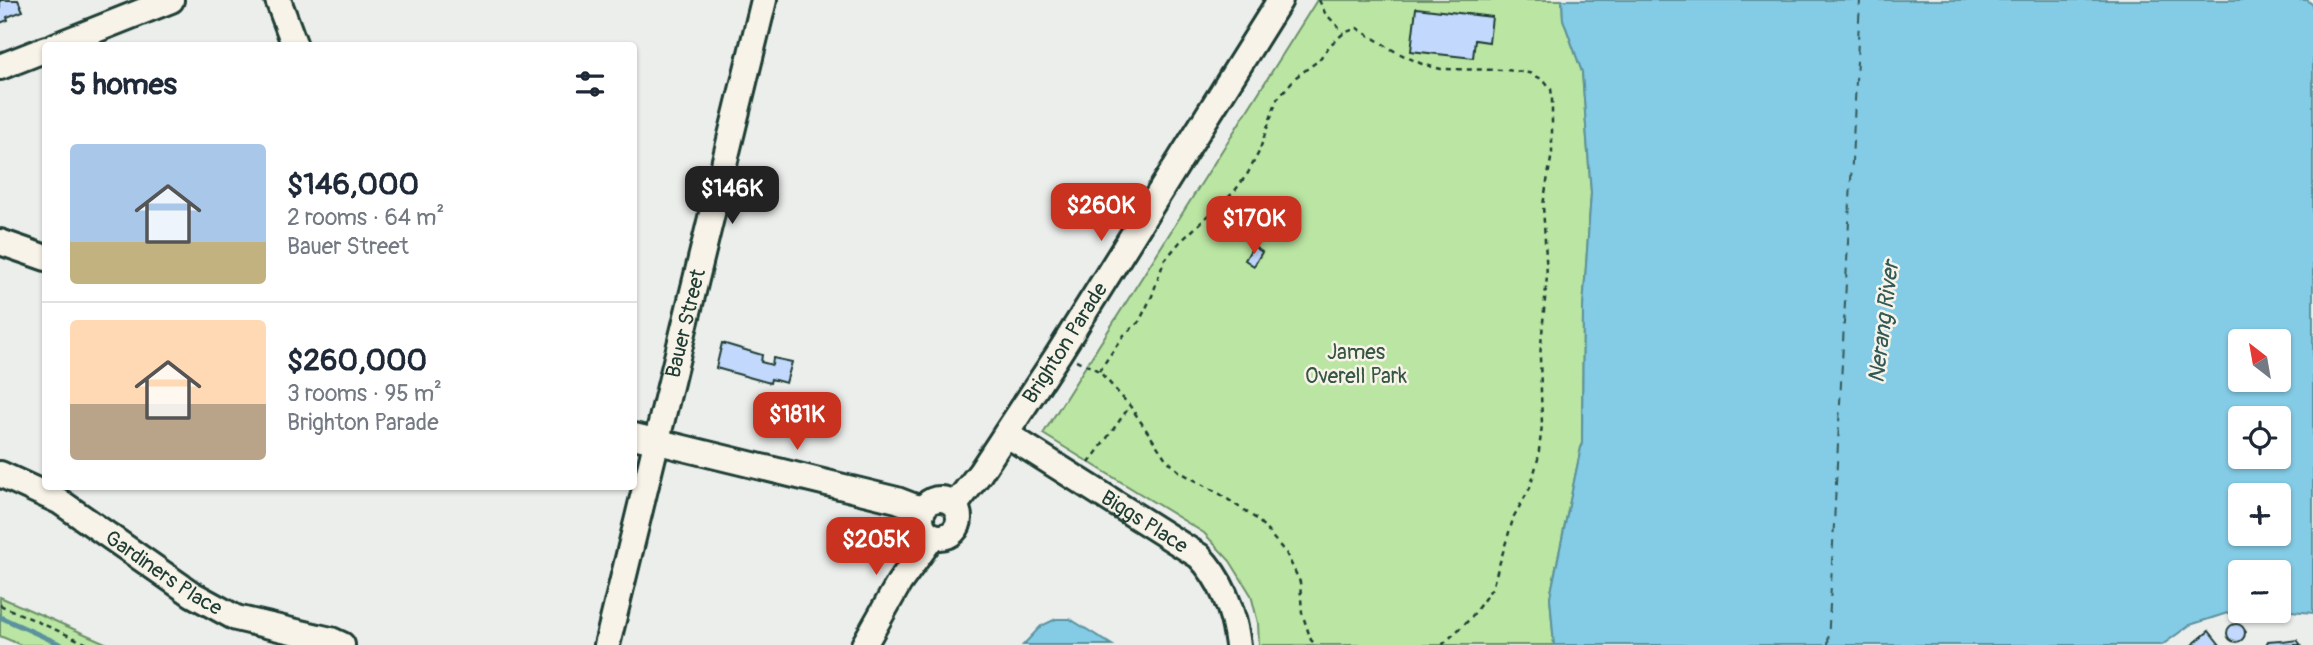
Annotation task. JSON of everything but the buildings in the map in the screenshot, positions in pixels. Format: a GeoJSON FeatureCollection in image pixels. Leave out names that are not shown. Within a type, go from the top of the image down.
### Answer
{"type":"FeatureCollection","features":[{"type":"Feature","properties":{"kind":"street"},"geometry":{"type":"LineString","coordinates":[[65,42],[171,0]]}},
{"type":"Feature","properties":{"kind":"street"},"geometry":{"type":"LineString","coordinates":[[278,0],[294,42]]}},
{"type":"Feature","properties":{"kind":"street","name":"Bauer Street"},"geometry":{"type":"LineString","coordinates":[[637,482],[645,439],[764,0]]}},
{"type":"Feature","properties":{"kind":"street","name":"Brighton Parade"},"geometry":{"type":"LineString","coordinates":[[955,505],[980,473],[1059,353],[1280,0]]}},
{"type":"Feature","properties":{"kind":"street"},"geometry":{"type":"LineString","coordinates":[[0,67],[42,51]]}},
{"type":"Feature","properties":{"kind":"street"},"geometry":{"type":"LineString","coordinates":[[0,242],[42,257]]}},
{"type":"Feature","properties":{"kind":"street","name":"Biggs Place"},"geometry":{"type":"LineString","coordinates":[[1006,434],[1199,556],[1211,569],[1236,625],[1238,645]]}},
{"type":"Feature","properties":{"kind":"street"},"geometry":{"type":"LineString","coordinates":[[645,439],[897,500],[923,510]]}},
{"type":"Feature","properties":{"kind":"street","name":"Gardiners Place"},"geometry":{"type":"LineString","coordinates":[[0,474],[59,501],[192,594],[236,618],[331,640],[342,645]]}},
{"type":"Feature","properties":{"kind":"street","name":"Bauer Street"},"geometry":{"type":"LineString","coordinates":[[607,645],[636,490]]}},
{"type":"Feature","properties":{"kind":"street"},"geometry":{"type":"LineString","coordinates":[[936,499],[955,505],[960,517],[956,530],[946,537],[933,536],[922,525],[923,510],[936,499]]}},
{"type":"Feature","properties":{"kind":"street"},"geometry":{"type":"LineString","coordinates":[[864,645],[899,583],[933,536]]}},
{"type":"Feature","properties":{"kind":"path"},"geometry":{"type":"LineString","coordinates":[[1319,0],[1325,13],[1344,33]]}},
{"type":"Feature","properties":{"kind":"path"},"geometry":{"type":"LineString","coordinates":[[1316,645],[1311,640],[1302,613],[1300,582],[1286,553],[1258,520],[1220,494],[1180,472],[1166,459],[1130,406],[1099,371],[1124,335],[1139,322],[1152,296],[1164,261],[1180,242],[1234,192],[1248,173],[1259,152],[1277,99],[1296,77],[1318,61],[1331,44],[1344,33],[1356,28],[1396,52],[1441,69],[1529,73],[1544,80],[1551,89],[1552,96],[1552,153],[1543,205],[1547,276],[1540,357],[1542,425],[1538,459],[1530,488],[1514,516],[1492,587],[1470,619],[1442,645]]}},
{"type":"Feature","properties":{"kind":"path"},"geometry":{"type":"LineString","coordinates":[[1078,478],[1130,406]]}},
{"type":"Feature","properties":{"kind":"path"},"geometry":{"type":"LineString","coordinates":[[0,605],[90,645]]}},
{"type":"Feature","properties":{"kind":"green space","name":"James Overell Park"},"geometry":{"type":"Polygon","coordinates":[[[1317,0],[1562,0],[1563,19],[1582,72],[1591,193],[1583,308],[1582,443],[1550,597],[1554,645],[1259,645],[1258,623],[1251,595],[1230,561],[1204,533],[1043,434],[1317,0]]]}},
{"type":"Feature","properties":{"kind":"green space"},"geometry":{"type":"Polygon","coordinates":[[[0,597],[110,645],[21,645],[0,636],[0,597]]]}},
{"type":"Feature","properties":{"kind":"water","name":"Nerang River"},"geometry":{"type":"Polygon","coordinates":[[[1562,0],[2307,0],[2313,5],[2313,613],[2291,611],[2291,560],[2228,560],[2228,613],[2190,625],[2162,645],[1554,645],[1550,597],[1582,443],[1583,308],[1591,193],[1582,72],[1563,19],[1562,0]]]}},
{"type":"Feature","properties":{"kind":"water"},"geometry":{"type":"Polygon","coordinates":[[[1056,619],[1070,619],[1112,645],[1023,645],[1041,626],[1056,619]]]}},
{"type":"Feature","properties":{"kind":"waterway"},"geometry":{"type":"LineString","coordinates":[[0,617],[62,645]]}},
{"type":"Feature","properties":{"kind":"ferry route"},"geometry":{"type":"LineString","coordinates":[[1828,645],[1860,0]]}}]}
